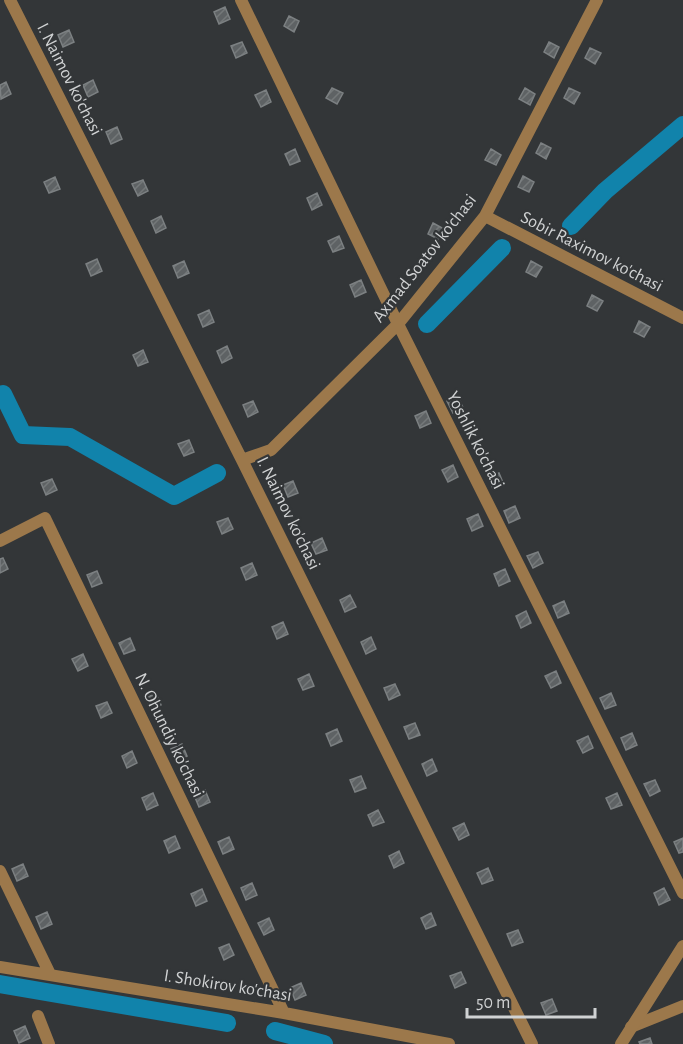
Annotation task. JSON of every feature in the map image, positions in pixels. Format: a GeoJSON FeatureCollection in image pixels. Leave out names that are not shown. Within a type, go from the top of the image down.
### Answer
{"type":"FeatureCollection","features":[{"type":"Feature","properties":{"kind":"street","name":"I. Naimov ko'chasi"},"geometry":{"type":"LineString","coordinates":[[10,0],[532,1044]]}},
{"type":"Feature","properties":{"kind":"street","name":"Yoshlik ko'chasi"},"geometry":{"type":"LineString","coordinates":[[241,0],[398,324],[683,893]]}},
{"type":"Feature","properties":{"kind":"street","name":"Axmad Soatov ko'chasi"},"geometry":{"type":"LineString","coordinates":[[242,460],[271,450],[398,324],[485,216],[597,0]]}},
{"type":"Feature","properties":{"kind":"street","name":"Sobir Raximov ko'chasi"},"geometry":{"type":"LineString","coordinates":[[485,216],[683,318]]}},
{"type":"Feature","properties":{"kind":"street","name":"N. Ohundiy ko'chasi"},"geometry":{"type":"LineString","coordinates":[[0,541],[45,518],[284,1012]]}},
{"type":"Feature","properties":{"kind":"street"},"geometry":{"type":"LineString","coordinates":[[0,871],[50,974]]}},
{"type":"Feature","properties":{"kind":"street"},"geometry":{"type":"LineString","coordinates":[[621,1044],[683,946]]}},
{"type":"Feature","properties":{"kind":"street","name":"I. Shokirov ko'chasi"},"geometry":{"type":"LineString","coordinates":[[0,967],[284,1012],[449,1044]]}},
{"type":"Feature","properties":{"kind":"street"},"geometry":{"type":"LineString","coordinates":[[631,1027],[683,1006]]}},
{"type":"Feature","properties":{"kind":"street"},"geometry":{"type":"LineString","coordinates":[[38,1016],[49,1044]]}},
{"type":"Feature","properties":{"kind":"building"},"geometry":{"type":"Polygon","coordinates":[[[225,7],[230,19],[219,24],[214,12],[225,7]]]}},
{"type":"Feature","properties":{"kind":"building"},"geometry":{"type":"Polygon","coordinates":[[[289,16],[299,21],[294,32],[284,26],[289,16]]]}},
{"type":"Feature","properties":{"kind":"building"},"geometry":{"type":"Polygon","coordinates":[[[69,30],[74,42],[63,47],[58,35],[69,30]]]}},
{"type":"Feature","properties":{"kind":"building"},"geometry":{"type":"Polygon","coordinates":[[[242,42],[247,53],[236,58],[231,46],[242,42]]]}},
{"type":"Feature","properties":{"kind":"building"},"geometry":{"type":"Polygon","coordinates":[[[549,42],[559,47],[554,58],[544,52],[549,42]]]}},
{"type":"Feature","properties":{"kind":"building"},"geometry":{"type":"Polygon","coordinates":[[[590,48],[601,53],[595,64],[585,58],[590,48]]]}},
{"type":"Feature","properties":{"kind":"building"},"geometry":{"type":"Polygon","coordinates":[[[93,80],[98,92],[88,97],[83,85],[93,80]]]}},
{"type":"Feature","properties":{"kind":"building"},"geometry":{"type":"Polygon","coordinates":[[[6,82],[11,94],[1,99],[0,85],[6,82]]]}},
{"type":"Feature","properties":{"kind":"building"},"geometry":{"type":"Polygon","coordinates":[[[332,88],[343,93],[337,104],[326,98],[332,88]]]}},
{"type":"Feature","properties":{"kind":"building"},"geometry":{"type":"Polygon","coordinates":[[[525,88],[535,94],[530,105],[519,99],[525,88]]]}},
{"type":"Feature","properties":{"kind":"building"},"geometry":{"type":"Polygon","coordinates":[[[569,88],[580,93],[574,104],[564,98],[569,88]]]}},
{"type":"Feature","properties":{"kind":"building"},"geometry":{"type":"Polygon","coordinates":[[[266,90],[271,102],[261,107],[255,95],[266,90]]]}},
{"type":"Feature","properties":{"kind":"building"},"geometry":{"type":"Polygon","coordinates":[[[117,127],[122,139],[111,144],[106,132],[117,127]]]}},
{"type":"Feature","properties":{"kind":"building"},"geometry":{"type":"Polygon","coordinates":[[[541,143],[551,148],[546,159],[536,153],[541,143]]]}},
{"type":"Feature","properties":{"kind":"building"},"geometry":{"type":"Polygon","coordinates":[[[295,149],[300,161],[290,165],[285,154],[295,149]]]}},
{"type":"Feature","properties":{"kind":"building"},"geometry":{"type":"Polygon","coordinates":[[[491,149],[501,155],[496,165],[485,160],[491,149]]]}},
{"type":"Feature","properties":{"kind":"building"},"geometry":{"type":"Polygon","coordinates":[[[523,176],[534,182],[529,192],[518,187],[523,176]]]}},
{"type":"Feature","properties":{"kind":"building"},"geometry":{"type":"Polygon","coordinates":[[[55,177],[60,189],[49,193],[44,182],[55,177]]]}},
{"type":"Feature","properties":{"kind":"building"},"geometry":{"type":"Polygon","coordinates":[[[143,180],[148,191],[138,196],[132,184],[143,180]]]}},
{"type":"Feature","properties":{"kind":"building"},"geometry":{"type":"Polygon","coordinates":[[[317,193],[322,205],[312,210],[307,198],[317,193]]]}},
{"type":"Feature","properties":{"kind":"building"},"geometry":{"type":"Polygon","coordinates":[[[161,216],[166,228],[156,233],[151,221],[161,216]]]}},
{"type":"Feature","properties":{"kind":"building"},"geometry":{"type":"Polygon","coordinates":[[[433,223],[444,229],[438,239],[428,234],[433,223]]]}},
{"type":"Feature","properties":{"kind":"building"},"geometry":{"type":"Polygon","coordinates":[[[339,236],[344,248],[333,252],[328,241],[339,236]]]}},
{"type":"Feature","properties":{"kind":"building"},"geometry":{"type":"Polygon","coordinates":[[[97,259],[102,271],[91,276],[86,264],[97,259]]]}},
{"type":"Feature","properties":{"kind":"building"},"geometry":{"type":"Polygon","coordinates":[[[184,261],[189,273],[178,278],[173,266],[184,261]]]}},
{"type":"Feature","properties":{"kind":"building"},"geometry":{"type":"Polygon","coordinates":[[[531,261],[542,267],[536,277],[526,272],[531,261]]]}},
{"type":"Feature","properties":{"kind":"building"},"geometry":{"type":"Polygon","coordinates":[[[361,280],[366,292],[355,297],[350,285],[361,280]]]}},
{"type":"Feature","properties":{"kind":"building"},"geometry":{"type":"Polygon","coordinates":[[[592,295],[603,301],[597,311],[587,306],[592,295]]]}},
{"type":"Feature","properties":{"kind":"building"},"geometry":{"type":"Polygon","coordinates":[[[209,310],[214,322],[203,327],[198,315],[209,310]]]}},
{"type":"Feature","properties":{"kind":"building"},"geometry":{"type":"Polygon","coordinates":[[[639,321],[650,327],[644,337],[634,332],[639,321]]]}},
{"type":"Feature","properties":{"kind":"building"},"geometry":{"type":"Polygon","coordinates":[[[227,346],[232,358],[222,363],[217,351],[227,346]]]}},
{"type":"Feature","properties":{"kind":"building"},"geometry":{"type":"Polygon","coordinates":[[[143,350],[148,362],[138,366],[133,355],[143,350]]]}},
{"type":"Feature","properties":{"kind":"building"},"geometry":{"type":"Polygon","coordinates":[[[458,396],[463,408],[453,413],[447,401],[458,396]]]}},
{"type":"Feature","properties":{"kind":"building"},"geometry":{"type":"Polygon","coordinates":[[[253,401],[258,412],[248,417],[243,405],[253,401]]]}},
{"type":"Feature","properties":{"kind":"building"},"geometry":{"type":"Polygon","coordinates":[[[426,411],[431,423],[420,428],[415,416],[426,411]]]}},
{"type":"Feature","properties":{"kind":"building"},"geometry":{"type":"Polygon","coordinates":[[[189,440],[194,452],[184,456],[178,444],[189,440]]]}},
{"type":"Feature","properties":{"kind":"building"},"geometry":{"type":"Polygon","coordinates":[[[453,465],[458,477],[448,482],[442,470],[453,465]]]}},
{"type":"Feature","properties":{"kind":"building"},"geometry":{"type":"Polygon","coordinates":[[[499,473],[504,485],[493,489],[488,477],[499,473]]]}},
{"type":"Feature","properties":{"kind":"building"},"geometry":{"type":"Polygon","coordinates":[[[52,479],[57,490],[46,495],[41,483],[52,479]]]}},
{"type":"Feature","properties":{"kind":"building"},"geometry":{"type":"Polygon","coordinates":[[[293,481],[298,493],[288,497],[283,485],[293,481]]]}},
{"type":"Feature","properties":{"kind":"building"},"geometry":{"type":"Polygon","coordinates":[[[515,506],[520,518],[509,523],[504,511],[515,506]]]}},
{"type":"Feature","properties":{"kind":"building"},"geometry":{"type":"Polygon","coordinates":[[[478,514],[483,526],[472,531],[467,519],[478,514]]]}},
{"type":"Feature","properties":{"kind":"building"},"geometry":{"type":"Polygon","coordinates":[[[228,518],[233,529],[222,534],[217,522],[228,518]]]}},
{"type":"Feature","properties":{"kind":"building"},"geometry":{"type":"Polygon","coordinates":[[[322,538],[327,550],[316,554],[311,543],[322,538]]]}},
{"type":"Feature","properties":{"kind":"building"},"geometry":{"type":"Polygon","coordinates":[[[538,552],[543,563],[533,568],[527,556],[538,552]]]}},
{"type":"Feature","properties":{"kind":"building"},"geometry":{"type":"Polygon","coordinates":[[[3,558],[8,569],[0,573],[0,559],[3,558]]]}},
{"type":"Feature","properties":{"kind":"building"},"geometry":{"type":"Polygon","coordinates":[[[252,563],[257,575],[246,580],[241,568],[252,563]]]}},
{"type":"Feature","properties":{"kind":"building"},"geometry":{"type":"Polygon","coordinates":[[[505,569],[510,581],[499,586],[494,574],[505,569]]]}},
{"type":"Feature","properties":{"kind":"building"},"geometry":{"type":"Polygon","coordinates":[[[97,571],[102,583],[92,587],[87,575],[97,571]]]}},
{"type":"Feature","properties":{"kind":"building"},"geometry":{"type":"Polygon","coordinates":[[[350,595],[356,607],[345,612],[340,600],[350,595]]]}},
{"type":"Feature","properties":{"kind":"building"},"geometry":{"type":"Polygon","coordinates":[[[564,601],[569,613],[558,618],[553,606],[564,601]]]}},
{"type":"Feature","properties":{"kind":"building"},"geometry":{"type":"Polygon","coordinates":[[[526,611],[531,623],[521,628],[516,616],[526,611]]]}},
{"type":"Feature","properties":{"kind":"building"},"geometry":{"type":"Polygon","coordinates":[[[283,622],[288,634],[277,639],[272,627],[283,622]]]}},
{"type":"Feature","properties":{"kind":"building"},"geometry":{"type":"Polygon","coordinates":[[[371,637],[376,649],[366,654],[361,642],[371,637]]]}},
{"type":"Feature","properties":{"kind":"building"},"geometry":{"type":"Polygon","coordinates":[[[130,638],[135,650],[124,654],[119,643],[130,638]]]}},
{"type":"Feature","properties":{"kind":"building"},"geometry":{"type":"Polygon","coordinates":[[[83,654],[88,666],[78,671],[72,659],[83,654]]]}},
{"type":"Feature","properties":{"kind":"building"},"geometry":{"type":"Polygon","coordinates":[[[556,671],[561,683],[551,688],[545,676],[556,671]]]}},
{"type":"Feature","properties":{"kind":"building"},"geometry":{"type":"Polygon","coordinates":[[[309,674],[314,686],[303,690],[298,679],[309,674]]]}},
{"type":"Feature","properties":{"kind":"building"},"geometry":{"type":"Polygon","coordinates":[[[395,684],[400,695],[389,700],[384,688],[395,684]]]}},
{"type":"Feature","properties":{"kind":"building"},"geometry":{"type":"Polygon","coordinates":[[[156,693],[161,705],[151,710],[146,698],[156,693]]]}},
{"type":"Feature","properties":{"kind":"building"},"geometry":{"type":"Polygon","coordinates":[[[611,693],[616,705],[605,709],[600,698],[611,693]]]}},
{"type":"Feature","properties":{"kind":"building"},"geometry":{"type":"Polygon","coordinates":[[[107,702],[112,713],[101,718],[96,706],[107,702]]]}},
{"type":"Feature","properties":{"kind":"building"},"geometry":{"type":"Polygon","coordinates":[[[415,723],[420,735],[409,739],[404,727],[415,723]]]}},
{"type":"Feature","properties":{"kind":"building"},"geometry":{"type":"Polygon","coordinates":[[[337,729],[342,741],[331,746],[326,734],[337,729]]]}},
{"type":"Feature","properties":{"kind":"building"},"geometry":{"type":"Polygon","coordinates":[[[632,733],[637,745],[626,750],[621,738],[632,733]]]}},
{"type":"Feature","properties":{"kind":"building"},"geometry":{"type":"Polygon","coordinates":[[[588,736],[593,748],[583,753],[577,741],[588,736]]]}},
{"type":"Feature","properties":{"kind":"building"},"geometry":{"type":"Polygon","coordinates":[[[182,744],[187,756],[176,761],[171,749],[182,744]]]}},
{"type":"Feature","properties":{"kind":"building"},"geometry":{"type":"Polygon","coordinates":[[[132,751],[137,763],[127,768],[122,756],[132,751]]]}},
{"type":"Feature","properties":{"kind":"building"},"geometry":{"type":"Polygon","coordinates":[[[432,759],[437,771],[427,776],[422,764],[432,759]]]}},
{"type":"Feature","properties":{"kind":"building"},"geometry":{"type":"Polygon","coordinates":[[[361,776],[366,788],[355,792],[350,780],[361,776]]]}},
{"type":"Feature","properties":{"kind":"building"},"geometry":{"type":"Polygon","coordinates":[[[655,780],[660,791],[650,796],[644,784],[655,780]]]}},
{"type":"Feature","properties":{"kind":"building"},"geometry":{"type":"Polygon","coordinates":[[[205,790],[210,802],[199,807],[194,795],[205,790]]]}},
{"type":"Feature","properties":{"kind":"building"},"geometry":{"type":"Polygon","coordinates":[[[153,793],[158,805],[147,810],[142,798],[153,793]]]}},
{"type":"Feature","properties":{"kind":"building"},"geometry":{"type":"Polygon","coordinates":[[[617,793],[622,805],[611,809],[606,798],[617,793]]]}},
{"type":"Feature","properties":{"kind":"building"},"geometry":{"type":"Polygon","coordinates":[[[378,810],[384,822],[373,826],[368,815],[378,810]]]}},
{"type":"Feature","properties":{"kind":"building"},"geometry":{"type":"Polygon","coordinates":[[[464,823],[469,835],[459,840],[453,828],[464,823]]]}},
{"type":"Feature","properties":{"kind":"building"},"geometry":{"type":"Polygon","coordinates":[[[175,836],[180,848],[169,853],[164,841],[175,836]]]}},
{"type":"Feature","properties":{"kind":"building"},"geometry":{"type":"Polygon","coordinates":[[[229,837],[234,849],[223,854],[218,842],[229,837]]]}},
{"type":"Feature","properties":{"kind":"building"},"geometry":{"type":"Polygon","coordinates":[[[683,838],[683,852],[679,853],[674,842],[683,838]]]}},
{"type":"Feature","properties":{"kind":"building"},"geometry":{"type":"Polygon","coordinates":[[[399,851],[404,863],[394,868],[389,856],[399,851]]]}},
{"type":"Feature","properties":{"kind":"building"},"geometry":{"type":"Polygon","coordinates":[[[23,864],[28,876],[17,881],[12,869],[23,864]]]}},
{"type":"Feature","properties":{"kind":"building"},"geometry":{"type":"Polygon","coordinates":[[[488,868],[493,880],[482,884],[477,873],[488,868]]]}},
{"type":"Feature","properties":{"kind":"building"},"geometry":{"type":"Polygon","coordinates":[[[252,883],[257,895],[246,900],[241,888],[252,883]]]}},
{"type":"Feature","properties":{"kind":"building"},"geometry":{"type":"Polygon","coordinates":[[[664,888],[670,900],[659,905],[654,893],[664,888]]]}},
{"type":"Feature","properties":{"kind":"building"},"geometry":{"type":"Polygon","coordinates":[[[202,889],[207,901],[196,906],[191,894],[202,889]]]}},
{"type":"Feature","properties":{"kind":"building"},"geometry":{"type":"Polygon","coordinates":[[[47,912],[52,924],[41,929],[36,917],[47,912]]]}},
{"type":"Feature","properties":{"kind":"building"},"geometry":{"type":"Polygon","coordinates":[[[431,913],[436,925],[426,929],[421,918],[431,913]]]}},
{"type":"Feature","properties":{"kind":"building"},"geometry":{"type":"Polygon","coordinates":[[[269,918],[274,930],[264,935],[258,923],[269,918]]]}},
{"type":"Feature","properties":{"kind":"building"},"geometry":{"type":"Polygon","coordinates":[[[518,930],[523,942],[512,946],[507,934],[518,930]]]}},
{"type":"Feature","properties":{"kind":"building"},"geometry":{"type":"Polygon","coordinates":[[[229,944],[234,955],[224,960],[219,948],[229,944]]]}},
{"type":"Feature","properties":{"kind":"building"},"geometry":{"type":"Polygon","coordinates":[[[461,972],[466,983],[455,988],[450,976],[461,972]]]}},
{"type":"Feature","properties":{"kind":"building"},"geometry":{"type":"Polygon","coordinates":[[[301,983],[306,995],[295,1000],[290,988],[301,983]]]}},
{"type":"Feature","properties":{"kind":"building"},"geometry":{"type":"Polygon","coordinates":[[[552,999],[557,1011],[546,1015],[541,1003],[552,999]]]}},
{"type":"Feature","properties":{"kind":"building"},"geometry":{"type":"Polygon","coordinates":[[[25,1026],[30,1038],[19,1043],[14,1031],[25,1026]]]}},
{"type":"Feature","properties":{"kind":"building"},"geometry":{"type":"Polygon","coordinates":[[[650,1038],[652,1044],[640,1044],[639,1042],[650,1038]]]}},
{"type":"Feature","properties":{"kind":"waterway"},"geometry":{"type":"LineString","coordinates":[[571,226],[605,191],[683,125]]}},
{"type":"Feature","properties":{"kind":"waterway"},"geometry":{"type":"LineString","coordinates":[[427,324],[502,248]]}},
{"type":"Feature","properties":{"kind":"waterway"},"geometry":{"type":"LineString","coordinates":[[0,395],[3,394],[23,435],[70,437],[174,496],[217,473]]}},
{"type":"Feature","properties":{"kind":"waterway"},"geometry":{"type":"LineString","coordinates":[[0,984],[227,1023]]}},
{"type":"Feature","properties":{"kind":"waterway"},"geometry":{"type":"LineString","coordinates":[[275,1031],[324,1044]]}}]}
